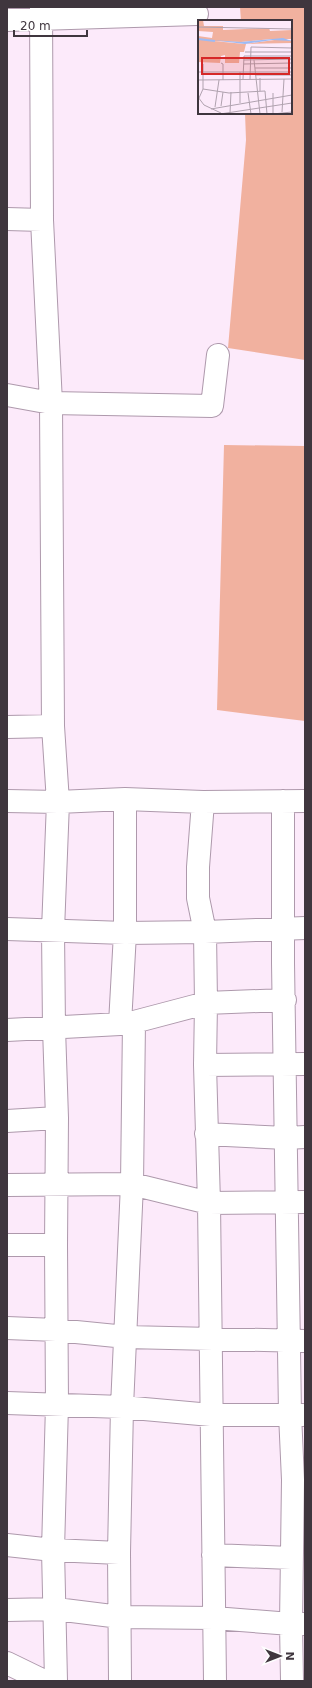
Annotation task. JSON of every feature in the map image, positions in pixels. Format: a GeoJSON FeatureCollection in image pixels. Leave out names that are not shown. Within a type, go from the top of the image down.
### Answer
{"type":"FeatureCollection","features":[{"type":"Feature","properties":{"kind":"street"},"geometry":{"type":"LineString","coordinates":[[41,13],[42,220],[51,403],[53,726],[58,802],[53,930],[57,1118],[57,1405],[53,1550],[56,1609],[56,1681]]}},
{"type":"Feature","properties":{"kind":"street"},"geometry":{"type":"LineString","coordinates":[[7,20],[41,13],[197,14]]}},
{"type":"Feature","properties":{"kind":"street"},"geometry":{"type":"LineString","coordinates":[[7,219],[42,220]]}},
{"type":"Feature","properties":{"kind":"street"},"geometry":{"type":"LineString","coordinates":[[7,395],[51,403],[212,406],[218,355]]}},
{"type":"Feature","properties":{"kind":"street"},"geometry":{"type":"LineString","coordinates":[[7,727],[53,726]]}},
{"type":"Feature","properties":{"kind":"street"},"geometry":{"type":"LineString","coordinates":[[120,1681],[119,1553],[122,1407],[132,1184],[125,933],[125,799]]}},
{"type":"Feature","properties":{"kind":"street"},"geometry":{"type":"LineString","coordinates":[[7,801],[58,802],[125,799],[203,802],[305,802]]}},
{"type":"Feature","properties":{"kind":"street"},"geometry":{"type":"LineString","coordinates":[[203,802],[198,867],[198,898],[205,932],[205,1065],[209,1203],[215,1681]]}},
{"type":"Feature","properties":{"kind":"street"},"geometry":{"type":"LineString","coordinates":[[283,802],[294,928],[283,963],[285,1000],[295,1064],[296,1137],[297,1415],[293,1480],[291,1558],[298,1624],[292,1681]]}},
{"type":"Feature","properties":{"kind":"street"},"geometry":{"type":"LineString","coordinates":[[7,929],[125,933],[205,932],[294,928]]}},
{"type":"Feature","properties":{"kind":"street"},"geometry":{"type":"LineString","coordinates":[[7,1030],[127,1023],[206,1002],[285,1000]]}},
{"type":"Feature","properties":{"kind":"street"},"geometry":{"type":"LineString","coordinates":[[205,1065],[295,1064]]}},
{"type":"Feature","properties":{"kind":"street"},"geometry":{"type":"LineString","coordinates":[[7,1121],[57,1118]]}},
{"type":"Feature","properties":{"kind":"street"},"geometry":{"type":"LineString","coordinates":[[206,1134],[296,1137]]}},
{"type":"Feature","properties":{"kind":"street"},"geometry":{"type":"LineString","coordinates":[[7,1185],[132,1184],[209,1203],[296,1202]]}},
{"type":"Feature","properties":{"kind":"street"},"geometry":{"type":"LineString","coordinates":[[7,1245],[56,1245]]}},
{"type":"Feature","properties":{"kind":"street"},"geometry":{"type":"LineString","coordinates":[[7,1328],[56,1330],[126,1337],[297,1341]]}},
{"type":"Feature","properties":{"kind":"street"},"geometry":{"type":"LineString","coordinates":[[7,1403],[122,1407],[212,1415],[297,1415]]}},
{"type":"Feature","properties":{"kind":"street"},"geometry":{"type":"LineString","coordinates":[[7,1545],[53,1550],[119,1553]]}},
{"type":"Feature","properties":{"kind":"street"},"geometry":{"type":"LineString","coordinates":[[213,1555],[291,1558]]}},
{"type":"Feature","properties":{"kind":"street"},"geometry":{"type":"LineString","coordinates":[[7,1610],[56,1609],[120,1617],[214,1618],[298,1624]]}},
{"type":"Feature","properties":{"kind":"street"},"geometry":{"type":"LineString","coordinates":[[7,1663],[44,1681]]}},
{"type":"Feature","properties":{"kind":"shaded area"},"geometry":{"type":"Polygon","coordinates":[[[240,7],[305,7],[305,360],[228,348],[246,140],[245,114],[292,114],[292,20],[241,20],[240,7]]]}},
{"type":"Feature","properties":{"kind":"shaded area"},"geometry":{"type":"Polygon","coordinates":[[[224,445],[305,446],[305,721],[217,710],[224,445]]]}}]}
